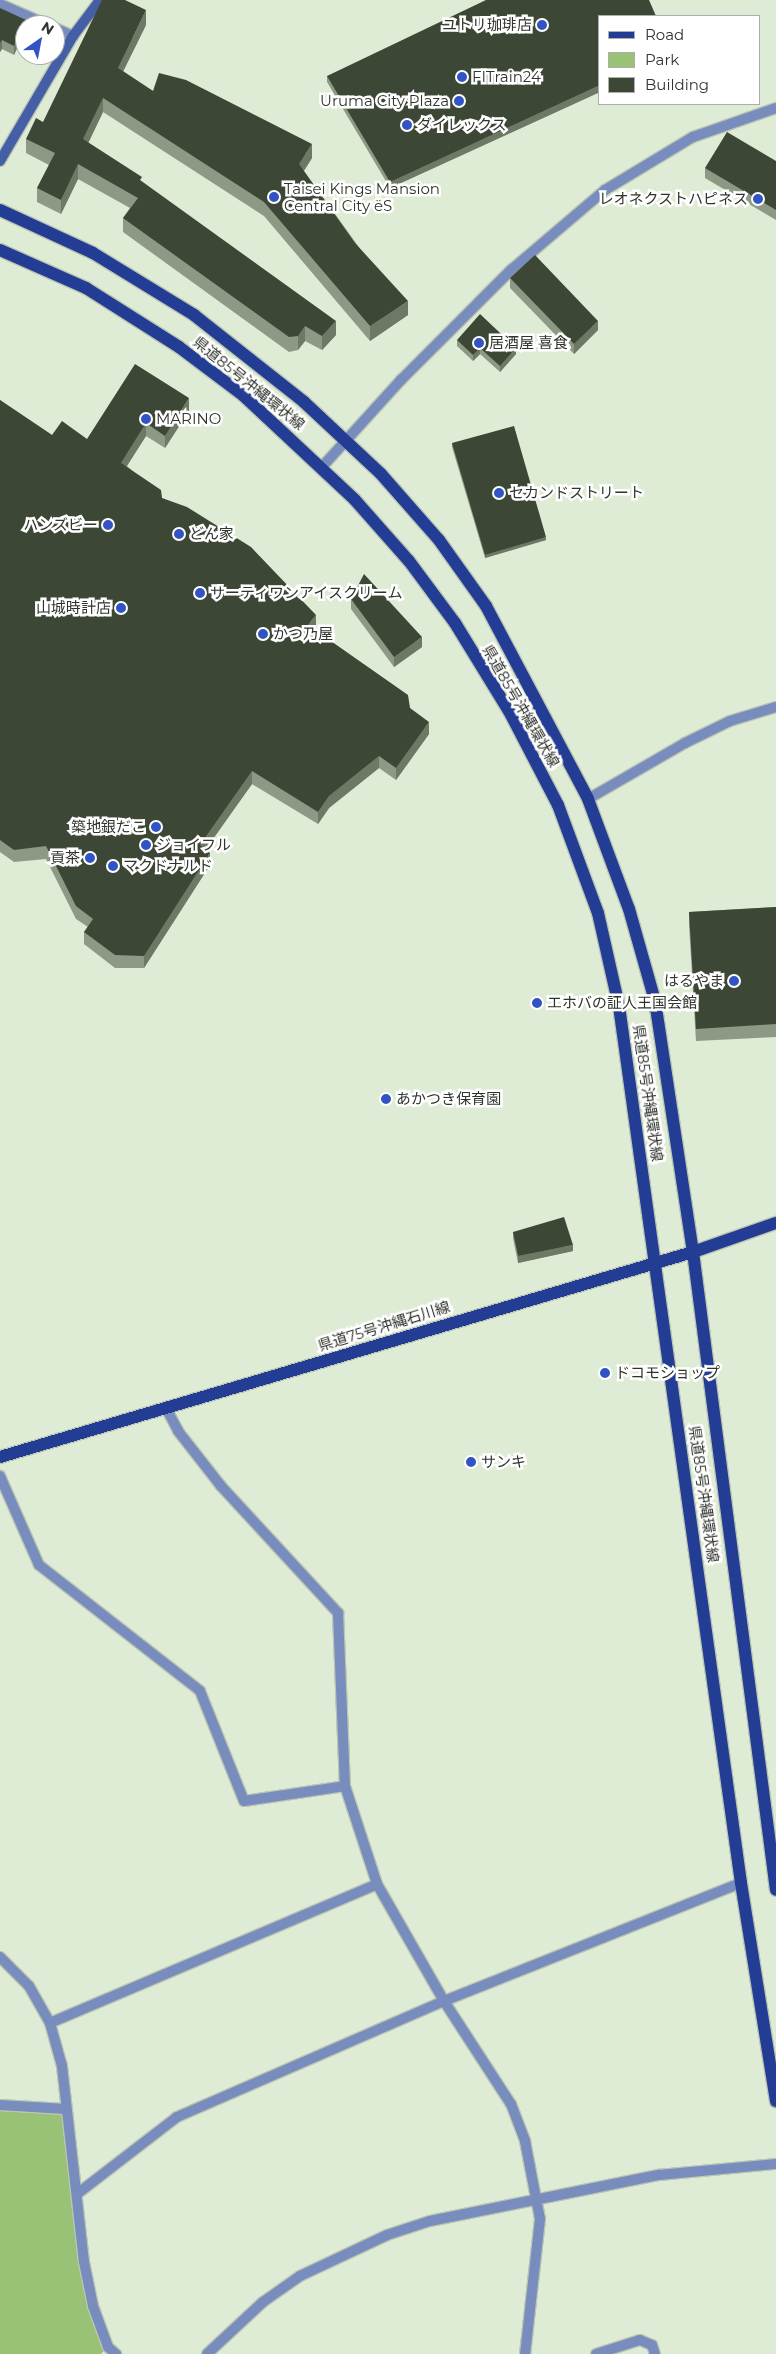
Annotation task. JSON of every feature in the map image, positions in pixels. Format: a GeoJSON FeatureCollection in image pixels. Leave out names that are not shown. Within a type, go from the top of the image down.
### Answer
{"type":"FeatureCollection","features":[{"type":"Feature","properties":{"kind":"main road"},"geometry":{"type":"LineString","coordinates":[[0,161],[73,36],[100,0]]}},
{"type":"Feature","properties":{"kind":"main road","name":"県道85号沖縄環状線"},"geometry":{"type":"LineString","coordinates":[[0,210],[93,253],[162,294],[249,357],[347,440],[381,474],[439,540],[486,606],[588,798],[629,910],[655,1001],[693,1252],[776,1890]]}},
{"type":"Feature","properties":{"kind":"main road","name":"県道85号沖縄環状線"},"geometry":{"type":"LineString","coordinates":[[0,250],[86,288],[179,347],[244,396],[322,467],[409,561],[455,623],[508,711],[558,805],[598,913],[619,1006],[741,1883],[776,2101]]}},
{"type":"Feature","properties":{"kind":"main road","name":"県道75号沖縄石川線"},"geometry":{"type":"LineString","coordinates":[[0,1457],[693,1252],[776,1223]]}},
{"type":"Feature","properties":{"kind":"street"},"geometry":{"type":"LineString","coordinates":[[0,4],[25,15]]}},
{"type":"Feature","properties":{"kind":"street"},"geometry":{"type":"LineString","coordinates":[[65,32],[73,36]]}},
{"type":"Feature","properties":{"kind":"street"},"geometry":{"type":"LineString","coordinates":[[322,467],[401,380],[511,270],[605,190],[693,137],[776,108]]}},
{"type":"Feature","properties":{"kind":"street"},"geometry":{"type":"LineString","coordinates":[[588,798],[703,734],[730,722],[776,707]]}},
{"type":"Feature","properties":{"kind":"street"},"geometry":{"type":"LineString","coordinates":[[166,1408],[178,1431],[221,1486],[338,1613],[345,1786],[377,1884],[444,2002],[511,2104],[525,2141],[538,2198],[540,2219],[525,2354]]}},
{"type":"Feature","properties":{"kind":"street"},"geometry":{"type":"LineString","coordinates":[[0,1476],[39,1565],[200,1691],[244,1801],[345,1786]]}},
{"type":"Feature","properties":{"kind":"street"},"geometry":{"type":"LineString","coordinates":[[77,2194],[176,2117],[444,2002],[741,1883]]}},
{"type":"Feature","properties":{"kind":"street"},"geometry":{"type":"LineString","coordinates":[[50,2023],[377,1884]]}},
{"type":"Feature","properties":{"kind":"street"},"geometry":{"type":"LineString","coordinates":[[0,1956],[28,1986],[50,2023],[62,2066],[65,2109],[84,2262],[93,2306],[108,2347],[116,2354]]}},
{"type":"Feature","properties":{"kind":"street"},"geometry":{"type":"LineString","coordinates":[[0,2105],[65,2109]]}},
{"type":"Feature","properties":{"kind":"street"},"geometry":{"type":"LineString","coordinates":[[206,2354],[263,2302],[300,2276],[342,2255],[430,2221],[659,2175],[776,2164]]}},
{"type":"Feature","properties":{"kind":"street"},"geometry":{"type":"LineString","coordinates":[[596,2354],[640,2340],[652,2345],[655,2354]]}},
{"type":"Feature","properties":{"kind":"green space"},"geometry":{"type":"Polygon","coordinates":[[[0,2105],[65,2109],[84,2262],[108,2347],[101,2354],[0,2354],[0,2105]]]}},
{"type":"Feature","properties":{"kind":"building"},"geometry":{"type":"Polygon","coordinates":[[[102,0],[125,0],[146,10],[118,68],[153,91],[159,73],[186,80],[312,144],[299,164],[355,243],[408,301],[370,326],[264,202],[103,98],[83,139],[142,177],[140,180],[336,321],[322,336],[305,326],[298,336],[289,337],[123,218],[138,198],[78,164],[61,200],[37,188],[55,153],[26,139],[36,118],[43,122],[102,0]]]}},
{"type":"Feature","properties":{"kind":"building","name":"Uruma City Plaza"},"geometry":{"type":"Polygon","coordinates":[[[486,0],[649,0],[656,15],[598,15],[598,86],[390,182],[327,76],[486,0]]]}},
{"type":"Feature","properties":{"kind":"building"},"geometry":{"type":"Polygon","coordinates":[[[0,8],[15,15],[14,46],[2,40],[0,43],[0,8]]]}},
{"type":"Feature","properties":{"kind":"building","name":"レオネクストハピネス"},"geometry":{"type":"Polygon","coordinates":[[[727,132],[776,161],[776,210],[705,168],[727,132]]]}},
{"type":"Feature","properties":{"kind":"building"},"geometry":{"type":"Polygon","coordinates":[[[535,255],[598,321],[574,344],[510,278],[535,255]]]}},
{"type":"Feature","properties":{"kind":"building"},"geometry":{"type":"Polygon","coordinates":[[[480,314],[516,348],[500,366],[480,348],[473,355],[457,340],[480,314]]]}},
{"type":"Feature","properties":{"kind":"building"},"geometry":{"type":"Polygon","coordinates":[[[135,364],[189,398],[165,436],[146,423],[121,463],[161,490],[162,498],[187,507],[251,547],[316,615],[308,625],[408,695],[410,708],[429,722],[396,768],[379,756],[329,796],[318,812],[252,771],[200,845],[210,853],[144,956],[115,955],[84,932],[93,919],[76,906],[46,846],[14,850],[0,840],[0,400],[52,435],[62,421],[87,439],[135,364]]]}},
{"type":"Feature","properties":{"kind":"building","name":"セカンドストリート"},"geometry":{"type":"Polygon","coordinates":[[[514,426],[546,537],[485,555],[452,443],[514,426]]]}},
{"type":"Feature","properties":{"kind":"building"},"geometry":{"type":"Polygon","coordinates":[[[364,574],[422,637],[394,657],[351,599],[364,574]]]}},
{"type":"Feature","properties":{"kind":"building","name":"はるやま"},"geometry":{"type":"Polygon","coordinates":[[[776,907],[776,1024],[696,1029],[689,912],[776,907]]]}},
{"type":"Feature","properties":{"kind":"building"},"geometry":{"type":"Polygon","coordinates":[[[564,1217],[573,1245],[518,1256],[513,1232],[564,1217]]]}},
{"type":"Feature","properties":{"kind":"place","name":"ユトリ珈琲店"},"geometry":{"type":"Point","coordinates":[542,25]}},
{"type":"Feature","properties":{"kind":"place","name":"FITrain24"},"geometry":{"type":"Point","coordinates":[462,77]}},
{"type":"Feature","properties":{"kind":"place","name":"Uruma City Plaza"},"geometry":{"type":"Point","coordinates":[459,101]}},
{"type":"Feature","properties":{"kind":"place","name":"ダイレックス"},"geometry":{"type":"Point","coordinates":[407,125]}},
{"type":"Feature","properties":{"kind":"place","name":"Taisei Kings Mansion Central City ëS"},"geometry":{"type":"Point","coordinates":[274,197]}},
{"type":"Feature","properties":{"kind":"place","name":"レオネクストハピネス"},"geometry":{"type":"Point","coordinates":[758,199]}},
{"type":"Feature","properties":{"kind":"place","name":"居酒屋 喜食"},"geometry":{"type":"Point","coordinates":[479,343]}},
{"type":"Feature","properties":{"kind":"place","name":"MARINO"},"geometry":{"type":"Point","coordinates":[146,419]}},
{"type":"Feature","properties":{"kind":"place","name":"セカンドストリート"},"geometry":{"type":"Point","coordinates":[499,493]}},
{"type":"Feature","properties":{"kind":"place","name":"ハンズビー"},"geometry":{"type":"Point","coordinates":[108,525]}},
{"type":"Feature","properties":{"kind":"place","name":"どん家"},"geometry":{"type":"Point","coordinates":[179,534]}},
{"type":"Feature","properties":{"kind":"place","name":"サーティワンアイスクリーム"},"geometry":{"type":"Point","coordinates":[200,593]}},
{"type":"Feature","properties":{"kind":"place","name":"山城時計店"},"geometry":{"type":"Point","coordinates":[121,608]}},
{"type":"Feature","properties":{"kind":"place","name":"かつ乃屋"},"geometry":{"type":"Point","coordinates":[263,634]}},
{"type":"Feature","properties":{"kind":"place","name":"築地銀だこ"},"geometry":{"type":"Point","coordinates":[156,827]}},
{"type":"Feature","properties":{"kind":"place","name":"ジョイフル"},"geometry":{"type":"Point","coordinates":[146,845]}},
{"type":"Feature","properties":{"kind":"place","name":"貢茶"},"geometry":{"type":"Point","coordinates":[90,858]}},
{"type":"Feature","properties":{"kind":"place","name":"マクドナルド"},"geometry":{"type":"Point","coordinates":[113,866]}},
{"type":"Feature","properties":{"kind":"place","name":"はるやま"},"geometry":{"type":"Point","coordinates":[734,981]}},
{"type":"Feature","properties":{"kind":"place","name":"エホバの証人王国会館"},"geometry":{"type":"Point","coordinates":[537,1003]}},
{"type":"Feature","properties":{"kind":"place","name":"あかつき保育園"},"geometry":{"type":"Point","coordinates":[386,1099]}},
{"type":"Feature","properties":{"kind":"place","name":"ドコモショップ"},"geometry":{"type":"Point","coordinates":[605,1373]}},
{"type":"Feature","properties":{"kind":"place","name":"サンキ"},"geometry":{"type":"Point","coordinates":[471,1462]}}]}
